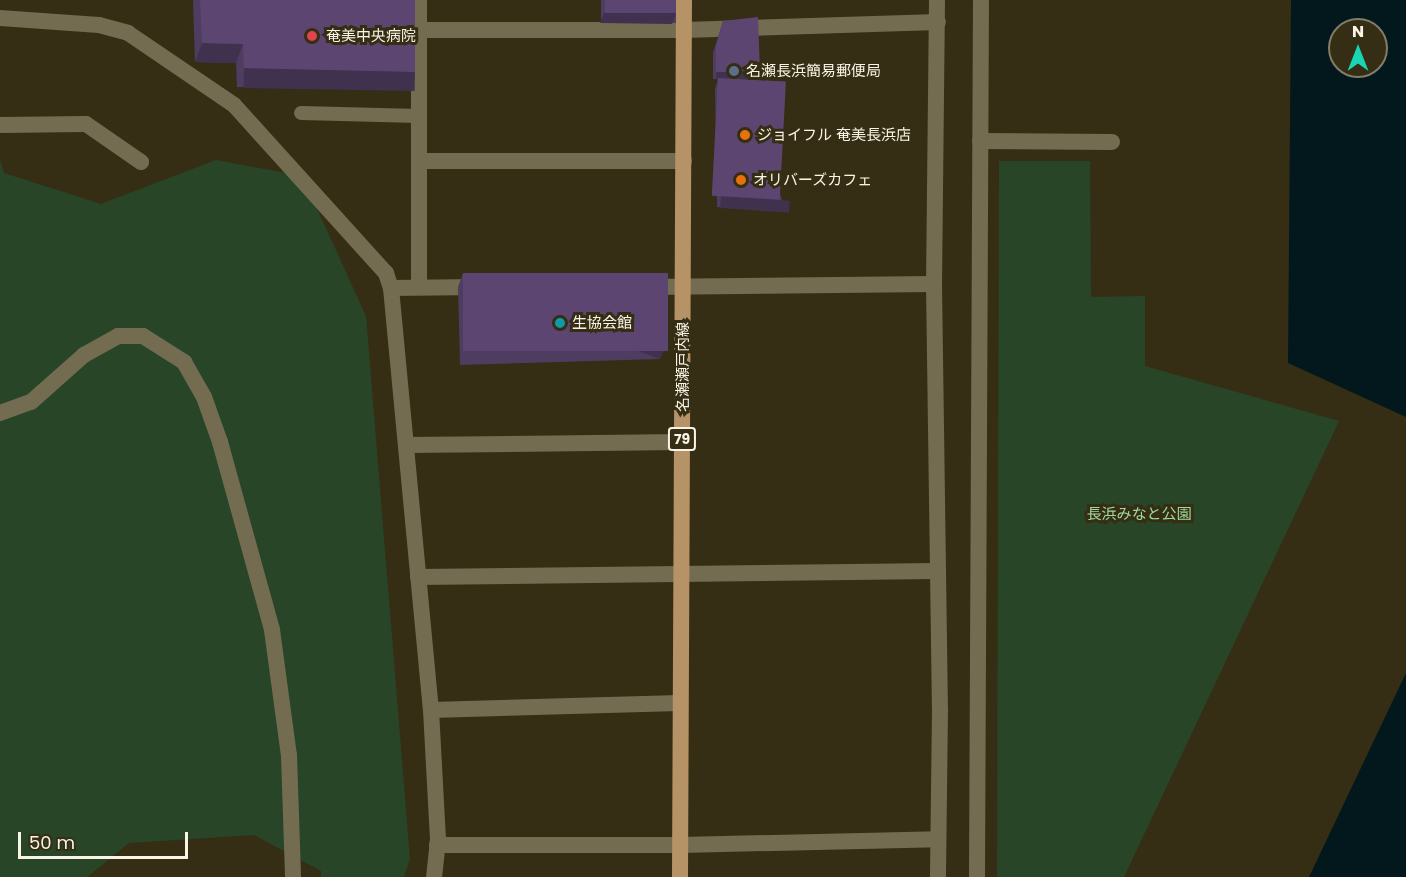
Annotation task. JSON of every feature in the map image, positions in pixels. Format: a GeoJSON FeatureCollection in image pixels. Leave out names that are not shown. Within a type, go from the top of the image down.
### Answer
{"type":"FeatureCollection","features":[{"type":"Feature","properties":{"kind":"main road","name":"名瀬瀬戸内線"},"geometry":{"type":"LineString","coordinates":[[680,877],[684,0]]}},
{"type":"Feature","properties":{"kind":"street"},"geometry":{"type":"LineString","coordinates":[[419,0],[419,286]]}},
{"type":"Feature","properties":{"kind":"street"},"geometry":{"type":"LineString","coordinates":[[937,0],[934,284],[938,571],[938,877]]}},
{"type":"Feature","properties":{"kind":"street"},"geometry":{"type":"LineString","coordinates":[[977,877],[981,0]]}},
{"type":"Feature","properties":{"kind":"street"},"geometry":{"type":"LineString","coordinates":[[0,18],[99,25],[128,33],[234,105],[386,273],[391,288],[431,710],[437,845],[434,877]]}},
{"type":"Feature","properties":{"kind":"street"},"geometry":{"type":"LineString","coordinates":[[419,30],[684,30],[938,22]]}},
{"type":"Feature","properties":{"kind":"street"},"geometry":{"type":"LineString","coordinates":[[0,125],[86,124],[141,162]]}},
{"type":"Feature","properties":{"kind":"street"},"geometry":{"type":"LineString","coordinates":[[980,141],[1112,142]]}},
{"type":"Feature","properties":{"kind":"street"},"geometry":{"type":"LineString","coordinates":[[419,161],[684,161]]}},
{"type":"Feature","properties":{"kind":"street"},"geometry":{"type":"LineString","coordinates":[[629,287],[934,284]]}},
{"type":"Feature","properties":{"kind":"street"},"geometry":{"type":"LineString","coordinates":[[391,288],[503,287]]}},
{"type":"Feature","properties":{"kind":"street"},"geometry":{"type":"LineString","coordinates":[[0,412],[31,402],[84,355],[118,336],[143,336],[184,362],[204,397],[220,442],[272,630],[289,755],[293,877]]}},
{"type":"Feature","properties":{"kind":"street"},"geometry":{"type":"LineString","coordinates":[[406,445],[682,442]]}},
{"type":"Feature","properties":{"kind":"street"},"geometry":{"type":"LineString","coordinates":[[418,577],[938,571]]}},
{"type":"Feature","properties":{"kind":"street"},"geometry":{"type":"LineString","coordinates":[[431,710],[680,703]]}},
{"type":"Feature","properties":{"kind":"street"},"geometry":{"type":"LineString","coordinates":[[437,845],[680,845],[938,839]]}},
{"type":"Feature","properties":{"kind":"lane"},"geometry":{"type":"LineString","coordinates":[[301,113],[419,116]]}},
{"type":"Feature","properties":{"kind":"green space"},"geometry":{"type":"Polygon","coordinates":[[[0,159],[4,173],[101,204],[216,160],[302,176],[366,316],[410,859],[404,877],[321,877],[321,871],[254,835],[129,843],[87,877],[0,877],[0,159]]]}},
{"type":"Feature","properties":{"kind":"green space","name":"長浜みなと公園"},"geometry":{"type":"Polygon","coordinates":[[[999,161],[1090,161],[1091,297],[1145,296],[1145,366],[1339,421],[1124,877],[997,877],[999,161]]]}},
{"type":"Feature","properties":{"kind":"shaded area"},"geometry":{"type":"Polygon","coordinates":[[[1291,0],[1406,0],[1406,417],[1288,363],[1291,0]]]}},
{"type":"Feature","properties":{"kind":"shaded area"},"geometry":{"type":"Polygon","coordinates":[[[1406,673],[1406,877],[1309,877],[1406,673]]]}},
{"type":"Feature","properties":{"kind":"building"},"geometry":{"type":"Polygon","coordinates":[[[200,0],[415,0],[415,72],[244,68],[243,44],[202,43],[200,0]]]}},
{"type":"Feature","properties":{"kind":"building"},"geometry":{"type":"Polygon","coordinates":[[[605,0],[676,0],[676,13],[605,13],[605,0]]]}},
{"type":"Feature","properties":{"kind":"building"},"geometry":{"type":"Polygon","coordinates":[[[758,17],[760,72],[716,72],[716,46],[723,21],[758,17]]]}},
{"type":"Feature","properties":{"kind":"building"},"geometry":{"type":"Polygon","coordinates":[[[718,78],[786,82],[780,199],[712,196],[718,78]]]}},
{"type":"Feature","properties":{"kind":"building","name":"生協会館"},"geometry":{"type":"Polygon","coordinates":[[[463,273],[668,273],[668,351],[463,351],[463,273]]]}},
{"type":"Feature","properties":{"kind":"place","name":"奄美中央病院"},"geometry":{"type":"Point","coordinates":[312,36]}},
{"type":"Feature","properties":{"kind":"place","name":"名瀬長浜簡易郵便局"},"geometry":{"type":"Point","coordinates":[734,71]}},
{"type":"Feature","properties":{"kind":"place","name":"ジョイフル 奄美長浜店"},"geometry":{"type":"Point","coordinates":[745,135]}},
{"type":"Feature","properties":{"kind":"place","name":"オリバーズカフェ"},"geometry":{"type":"Point","coordinates":[741,180]}},
{"type":"Feature","properties":{"kind":"place","name":"生協会館"},"geometry":{"type":"Point","coordinates":[560,323]}}]}
